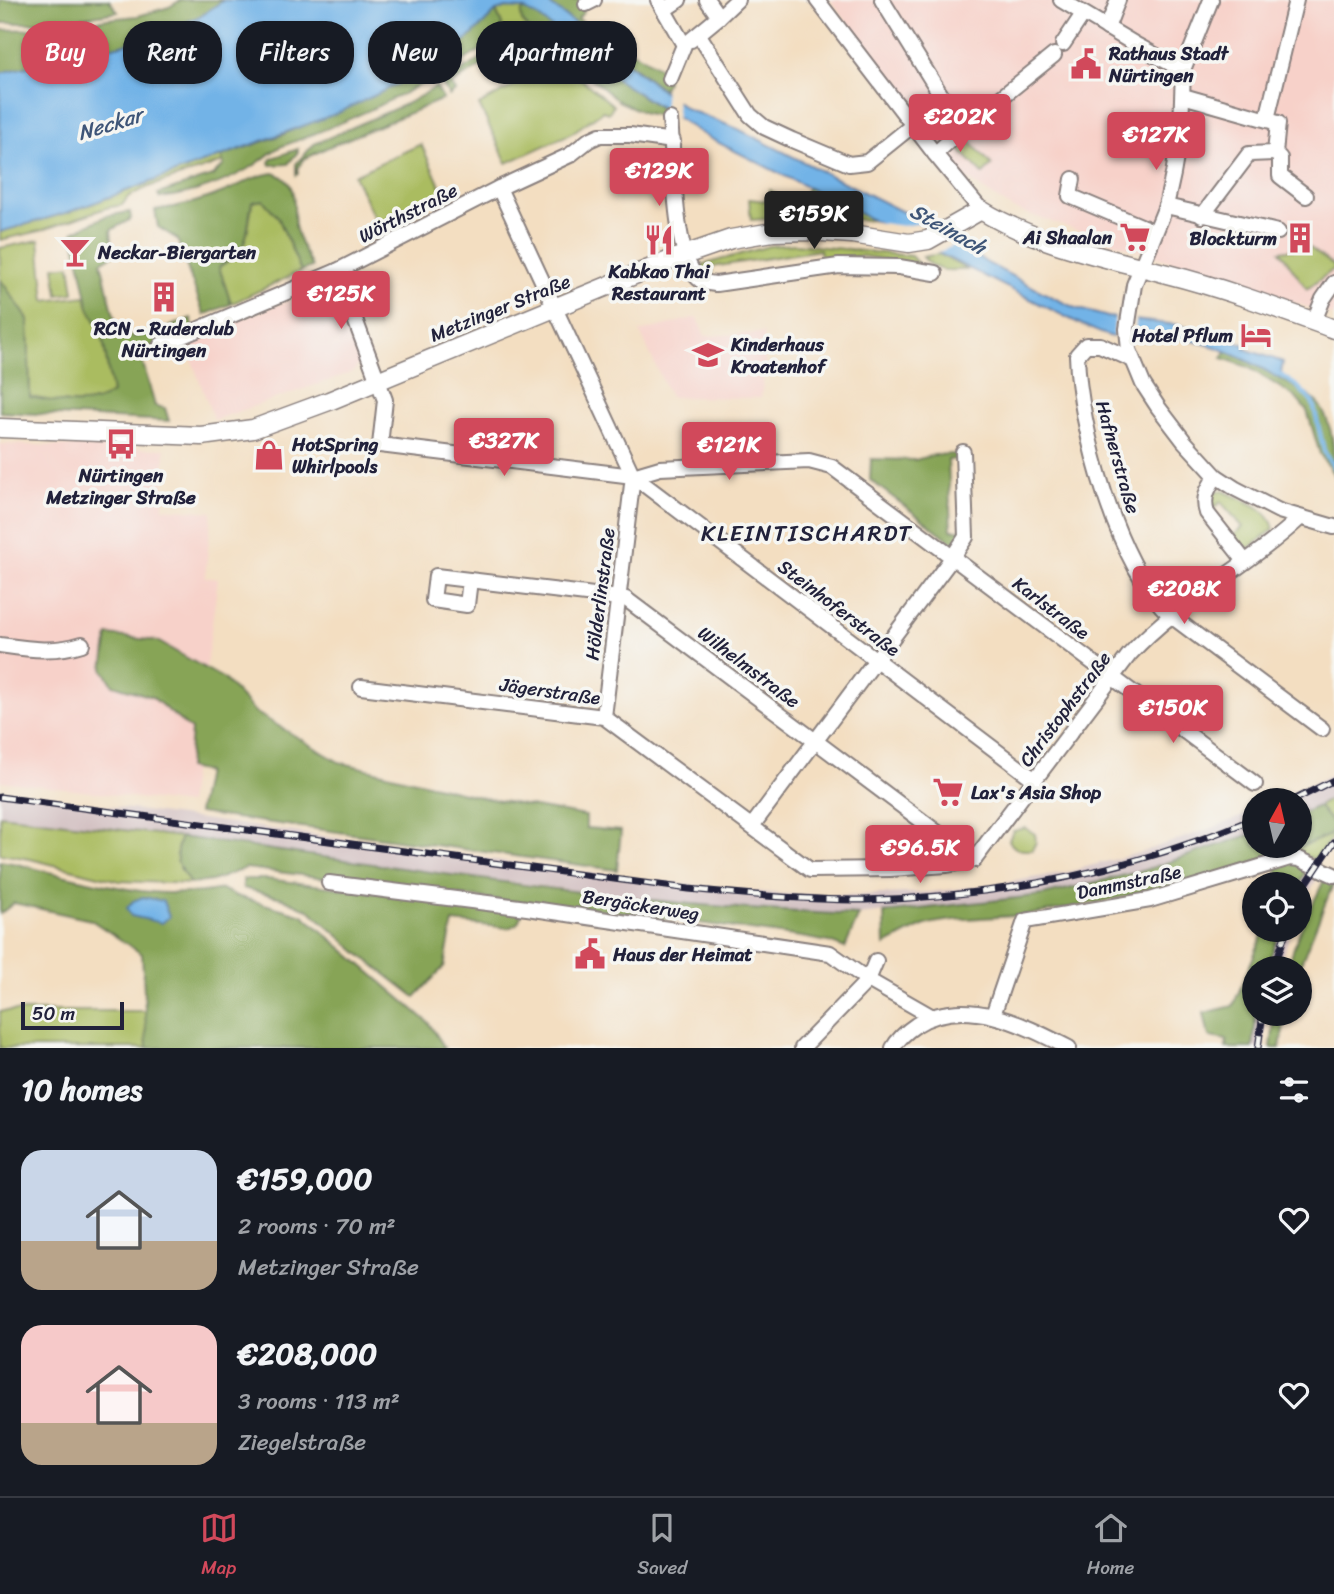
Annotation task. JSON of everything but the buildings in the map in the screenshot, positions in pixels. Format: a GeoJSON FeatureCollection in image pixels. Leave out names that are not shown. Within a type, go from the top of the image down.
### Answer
{"type":"FeatureCollection","features":[{"type":"Feature","properties":{"kind":"main road","name":"Metzinger Straße"},"geometry":{"type":"LineString","coordinates":[[0,428],[163,435],[229,434],[281,419],[686,254],[731,239],[773,232],[841,233],[909,243],[928,240],[958,225],[981,209]]}},
{"type":"Feature","properties":{"kind":"main road"},"geometry":{"type":"LineString","coordinates":[[981,209],[998,220],[1107,260],[1168,274],[1334,328]]}},
{"type":"Feature","properties":{"kind":"street"},"geometry":{"type":"LineString","coordinates":[[679,0],[661,5],[684,45]]}},
{"type":"Feature","properties":{"kind":"street"},"geometry":{"type":"LineString","coordinates":[[707,0],[719,17]]}},
{"type":"Feature","properties":{"kind":"street"},"geometry":{"type":"LineString","coordinates":[[670,79],[684,45],[737,0]]}},
{"type":"Feature","properties":{"kind":"street"},"geometry":{"type":"LineString","coordinates":[[817,0],[935,154],[981,209]]}},
{"type":"Feature","properties":{"kind":"street"},"geometry":{"type":"LineString","coordinates":[[882,0],[962,129]]}},
{"type":"Feature","properties":{"kind":"street"},"geometry":{"type":"LineString","coordinates":[[1061,0],[1183,70]]}},
{"type":"Feature","properties":{"kind":"street"},"geometry":{"type":"LineString","coordinates":[[1107,28],[1118,0]]}},
{"type":"Feature","properties":{"kind":"street"},"geometry":{"type":"LineString","coordinates":[[1211,0],[1183,70],[1179,140],[1166,206],[1134,285],[1129,316],[1128,342],[1131,359],[1158,408],[1216,476],[1269,506],[1334,527]]}},
{"type":"Feature","properties":{"kind":"street"},"geometry":{"type":"LineString","coordinates":[[1267,120],[1296,0]]}},
{"type":"Feature","properties":{"kind":"street"},"geometry":{"type":"LineString","coordinates":[[935,154],[1059,50],[1083,14]]}},
{"type":"Feature","properties":{"kind":"street"},"geometry":{"type":"LineString","coordinates":[[699,34],[756,121],[804,145],[849,164],[867,162],[913,125]]}},
{"type":"Feature","properties":{"kind":"street"},"geometry":{"type":"LineString","coordinates":[[1183,96],[1278,123],[1275,153]]}},
{"type":"Feature","properties":{"kind":"street"},"geometry":{"type":"LineString","coordinates":[[670,119],[678,229],[695,275],[704,282],[716,284],[839,266],[899,267],[935,273]]}},
{"type":"Feature","properties":{"kind":"street","name":"Wörthstraße"},"geometry":{"type":"LineString","coordinates":[[161,345],[337,271],[499,188],[570,155],[600,135],[630,135],[673,141]]}},
{"type":"Feature","properties":{"kind":"street"},"geometry":{"type":"LineString","coordinates":[[1202,216],[1249,153],[1275,153],[1280,158],[1280,176],[1306,196]]}},
{"type":"Feature","properties":{"kind":"street"},"geometry":{"type":"LineString","coordinates":[[1073,179],[1070,196],[1154,232]]}},
{"type":"Feature","properties":{"kind":"street","name":"Steinhoferstraße"},"geometry":{"type":"LineString","coordinates":[[499,188],[633,476],[1035,780]]}},
{"type":"Feature","properties":{"kind":"street"},"geometry":{"type":"LineString","coordinates":[[1166,206],[1278,232]]}},
{"type":"Feature","properties":{"kind":"street"},"geometry":{"type":"LineString","coordinates":[[337,271],[385,400],[380,445],[633,476]]}},
{"type":"Feature","properties":{"kind":"street"},"geometry":{"type":"LineString","coordinates":[[1314,321],[1322,299],[1334,283]]}},
{"type":"Feature","properties":{"kind":"street","name":"Hafnerstraße"},"geometry":{"type":"LineString","coordinates":[[1131,359],[1100,345],[1086,345],[1077,355],[1078,382],[1087,431],[1123,541],[1143,583],[1157,603],[1170,615]]}},
{"type":"Feature","properties":{"kind":"street"},"geometry":{"type":"LineString","coordinates":[[752,826],[966,537],[963,452]]}},
{"type":"Feature","properties":{"kind":"street","name":"Karlstraße"},"geometry":{"type":"LineString","coordinates":[[633,476],[660,468],[809,461],[832,467],[1255,784]]}},
{"type":"Feature","properties":{"kind":"street","name":"Hölderlinstraße"},"geometry":{"type":"LineString","coordinates":[[604,717],[633,476]]}},
{"type":"Feature","properties":{"kind":"street"},"geometry":{"type":"LineString","coordinates":[[1216,476],[1208,488],[1205,506],[1244,561]]}},
{"type":"Feature","properties":{"kind":"street","name":"Christophstraße"},"geometry":{"type":"LineString","coordinates":[[974,860],[1111,678],[1150,632],[1282,535],[1300,518]]}},
{"type":"Feature","properties":{"kind":"street","name":"Wilhelmstraße"},"geometry":{"type":"LineString","coordinates":[[470,580],[626,599],[974,860]]}},
{"type":"Feature","properties":{"kind":"street"},"geometry":{"type":"LineString","coordinates":[[1170,615],[1322,729]]}},
{"type":"Feature","properties":{"kind":"street"},"geometry":{"type":"LineString","coordinates":[[0,645],[43,651],[67,649],[82,644]]}},
{"type":"Feature","properties":{"kind":"street","name":"Jägerstraße"},"geometry":{"type":"LineString","coordinates":[[361,687],[604,717],[810,870],[901,868],[974,860]]}},
{"type":"Feature","properties":{"kind":"street","name":"Dammstraße"},"geometry":{"type":"LineString","coordinates":[[993,1015],[1025,921],[1150,900],[1290,858],[1299,859],[1334,875]]}},
{"type":"Feature","properties":{"kind":"street","name":"Bergäckerweg"},"geometry":{"type":"LineString","coordinates":[[329,883],[527,908],[830,953],[868,980],[931,1016]]}},
{"type":"Feature","properties":{"kind":"street"},"geometry":{"type":"LineString","coordinates":[[802,1048],[868,980],[876,961]]}},
{"type":"Feature","properties":{"kind":"street"},"geometry":{"type":"LineString","coordinates":[[893,1048],[912,1028],[931,1016],[958,1011],[993,1015],[1069,1048]]}},
{"type":"Feature","properties":{"kind":"shaded area"},"geometry":{"type":"Polygon","coordinates":[[[830,0],[1334,0],[1334,316],[1013,209],[966,178],[830,0]]]}},
{"type":"Feature","properties":{"kind":"shaded area"},"geometry":{"type":"Polygon","coordinates":[[[322,287],[337,290],[361,361],[353,372],[214,420],[185,342],[322,287]]]}},
{"type":"Feature","properties":{"kind":"shaded area","name":"Kinderhaus Kroatenhof"},"geometry":{"type":"Polygon","coordinates":[[[697,317],[705,336],[764,333],[765,367],[761,398],[670,397],[640,332],[697,317]]]}},
{"type":"Feature","properties":{"kind":"shaded area"},"geometry":{"type":"Polygon","coordinates":[[[0,444],[165,449],[163,508],[212,512],[205,577],[218,579],[188,804],[0,781],[0,444]]]}},
{"type":"Feature","properties":{"kind":"shaded area"},"geometry":{"type":"Polygon","coordinates":[[[1334,773],[1334,797],[1318,806],[1312,809],[1312,788],[1303,788],[1334,773]]]}},
{"type":"Feature","properties":{"kind":"shaded area"},"geometry":{"type":"Polygon","coordinates":[[[0,791],[625,878],[782,894],[930,892],[1005,883],[1067,872],[1139,853],[1242,816],[1242,837],[1141,871],[1043,895],[859,915],[782,913],[679,904],[0,815],[0,791]]]}},
{"type":"Feature","properties":{"kind":"shaded area"},"geometry":{"type":"Polygon","coordinates":[[[1320,873],[1312,887],[1312,876],[1320,873]]]}},
{"type":"Feature","properties":{"kind":"shaded area"},"geometry":{"type":"Polygon","coordinates":[[[1276,942],[1287,942],[1282,956],[1271,956],[1276,942]]]}},
{"type":"Feature","properties":{"kind":"shaded area"},"geometry":{"type":"Polygon","coordinates":[[[1255,1026],[1267,1026],[1264,1048],[1254,1048],[1255,1026]]]}},
{"type":"Feature","properties":{"kind":"green space"},"geometry":{"type":"Polygon","coordinates":[[[0,0],[109,0],[118,12],[60,21],[0,23],[0,0]]]}},
{"type":"Feature","properties":{"kind":"green space"},"geometry":{"type":"Polygon","coordinates":[[[181,0],[224,0],[189,21],[123,21],[123,45],[109,48],[109,21],[95,21],[138,16],[169,7],[181,0]]]}},
{"type":"Feature","properties":{"kind":"green space"},"geometry":{"type":"Polygon","coordinates":[[[544,0],[580,0],[584,11],[578,19],[581,21],[572,21],[544,0]]]}},
{"type":"Feature","properties":{"kind":"green space"},"geometry":{"type":"Polygon","coordinates":[[[506,8],[524,9],[523,21],[500,21],[496,11],[506,8]]]}},
{"type":"Feature","properties":{"kind":"green space"},"geometry":{"type":"Polygon","coordinates":[[[524,9],[544,21],[522,21],[521,13],[524,9]]]}},
{"type":"Feature","properties":{"kind":"green space"},"geometry":{"type":"Polygon","coordinates":[[[496,11],[500,21],[486,21],[496,11]]]}},
{"type":"Feature","properties":{"kind":"green space"},"geometry":{"type":"Polygon","coordinates":[[[0,30],[21,30],[21,68],[0,73],[0,30]]]}},
{"type":"Feature","properties":{"kind":"green space"},"geometry":{"type":"Polygon","coordinates":[[[476,31],[476,53],[462,61],[462,43],[476,31]]]}},
{"type":"Feature","properties":{"kind":"green space"},"geometry":{"type":"Polygon","coordinates":[[[637,54],[662,69],[667,81],[663,89],[637,70],[637,54]]]}},
{"type":"Feature","properties":{"kind":"green space"},"geometry":{"type":"Polygon","coordinates":[[[476,62],[476,69],[462,78],[462,70],[476,62]]]}},
{"type":"Feature","properties":{"kind":"green space"},"geometry":{"type":"Polygon","coordinates":[[[387,84],[422,84],[366,112],[280,147],[231,178],[185,194],[160,198],[158,194],[212,176],[224,165],[221,156],[282,135],[387,84]]]}},
{"type":"Feature","properties":{"kind":"green space"},"geometry":{"type":"Polygon","coordinates":[[[443,84],[451,84],[455,91],[449,96],[443,84]]]}},
{"type":"Feature","properties":{"kind":"green space"},"geometry":{"type":"Polygon","coordinates":[[[517,84],[587,84],[614,106],[608,113],[603,111],[572,133],[507,163],[479,105],[517,84]]]}},
{"type":"Feature","properties":{"kind":"green space"},"geometry":{"type":"Polygon","coordinates":[[[598,84],[624,84],[664,111],[663,116],[645,113],[618,101],[598,84]]]}},
{"type":"Feature","properties":{"kind":"green space"},"geometry":{"type":"Polygon","coordinates":[[[436,87],[443,99],[304,159],[296,175],[296,164],[314,144],[408,103],[436,87]]]}},
{"type":"Feature","properties":{"kind":"green space"},"geometry":{"type":"Polygon","coordinates":[[[963,134],[992,165],[983,174],[953,143],[963,134]]]}},
{"type":"Feature","properties":{"kind":"green space"},"geometry":{"type":"Polygon","coordinates":[[[421,144],[444,194],[377,224],[354,175],[421,144]]]}},
{"type":"Feature","properties":{"kind":"green space"},"geometry":{"type":"Polygon","coordinates":[[[298,149],[288,164],[270,165],[272,158],[298,149]]]}},
{"type":"Feature","properties":{"kind":"green space"},"geometry":{"type":"Polygon","coordinates":[[[221,156],[223,162],[151,186],[129,196],[122,205],[40,231],[0,240],[0,232],[69,212],[221,156]]]}},
{"type":"Feature","properties":{"kind":"green space"},"geometry":{"type":"Polygon","coordinates":[[[274,173],[288,182],[291,188],[296,230],[312,267],[301,271],[278,217],[263,200],[252,202],[242,246],[230,260],[219,267],[231,304],[204,315],[177,239],[158,227],[155,210],[205,199],[274,173]]]}},
{"type":"Feature","properties":{"kind":"green space"},"geometry":{"type":"Polygon","coordinates":[[[808,187],[876,221],[806,215],[802,198],[808,187]]]}},
{"type":"Feature","properties":{"kind":"green space"},"geometry":{"type":"Polygon","coordinates":[[[770,190],[786,201],[796,217],[751,220],[749,199],[765,201],[770,190]]]}},
{"type":"Feature","properties":{"kind":"green space"},"geometry":{"type":"Polygon","coordinates":[[[263,200],[278,217],[301,271],[231,304],[219,267],[242,247],[248,232],[252,202],[263,200]]]}},
{"type":"Feature","properties":{"kind":"green space"},"geometry":{"type":"Polygon","coordinates":[[[130,212],[131,219],[111,230],[113,255],[101,262],[117,328],[133,337],[156,332],[191,318],[194,329],[159,344],[139,349],[155,406],[165,408],[169,421],[0,412],[0,279],[28,319],[30,397],[83,403],[93,402],[112,393],[102,333],[89,308],[73,232],[106,216],[130,212]]]}},
{"type":"Feature","properties":{"kind":"green space"},"geometry":{"type":"Polygon","coordinates":[[[39,240],[45,301],[86,296],[102,333],[112,393],[93,402],[61,403],[30,398],[28,319],[0,279],[0,248],[39,240]]]}},
{"type":"Feature","properties":{"kind":"green space"},"geometry":{"type":"Polygon","coordinates":[[[796,244],[911,256],[919,265],[862,256],[821,258],[820,250],[712,267],[713,276],[703,274],[702,265],[769,246],[796,244]]]}},
{"type":"Feature","properties":{"kind":"green space"},"geometry":{"type":"Polygon","coordinates":[[[1309,247],[1334,266],[1334,269],[1307,289],[1280,251],[1309,247]]]}},
{"type":"Feature","properties":{"kind":"green space"},"geometry":{"type":"Polygon","coordinates":[[[939,254],[968,270],[939,269],[923,257],[939,254]]]}},
{"type":"Feature","properties":{"kind":"green space"},"geometry":{"type":"Polygon","coordinates":[[[70,265],[74,293],[58,295],[54,267],[70,265]]]}},
{"type":"Feature","properties":{"kind":"green space"},"geometry":{"type":"Polygon","coordinates":[[[1226,351],[1262,368],[1320,406],[1331,431],[1334,475],[1320,454],[1307,411],[1295,397],[1248,367],[1222,358],[1226,351]]]}},
{"type":"Feature","properties":{"kind":"green space"},"geometry":{"type":"Polygon","coordinates":[[[955,454],[958,459],[948,460],[951,530],[961,530],[955,544],[870,480],[871,459],[915,460],[934,455],[955,454]]]}},
{"type":"Feature","properties":{"kind":"green space"},"geometry":{"type":"Polygon","coordinates":[[[1223,491],[1260,509],[1271,521],[1274,529],[1249,548],[1242,545],[1233,536],[1243,527],[1221,502],[1212,509],[1212,494],[1223,491]]]}},
{"type":"Feature","properties":{"kind":"green space"},"geometry":{"type":"Polygon","coordinates":[[[108,635],[157,641],[224,679],[255,712],[339,762],[484,798],[586,816],[586,828],[621,831],[617,870],[198,813],[206,772],[188,768],[191,730],[152,697],[113,685],[103,669],[108,635]]]}},
{"type":"Feature","properties":{"kind":"green space"},"geometry":{"type":"Polygon","coordinates":[[[1334,797],[1334,825],[1318,806],[1334,797]]]}},
{"type":"Feature","properties":{"kind":"green space"},"geometry":{"type":"Polygon","coordinates":[[[1318,806],[1334,825],[1330,835],[1312,842],[1312,809],[1318,806]]]}},
{"type":"Feature","properties":{"kind":"green space"},"geometry":{"type":"Polygon","coordinates":[[[0,815],[181,837],[177,851],[178,862],[190,884],[119,881],[0,854],[0,815]]]}},
{"type":"Feature","properties":{"kind":"green space"},"geometry":{"type":"Polygon","coordinates":[[[1334,825],[1334,835],[1315,859],[1311,858],[1312,842],[1330,835],[1334,825]]]}},
{"type":"Feature","properties":{"kind":"green space"},"geometry":{"type":"Polygon","coordinates":[[[1025,828],[1035,834],[1036,842],[1032,850],[1016,848],[1009,840],[1013,831],[1025,828]]]}},
{"type":"Feature","properties":{"kind":"green space"},"geometry":{"type":"Polygon","coordinates":[[[181,837],[604,895],[774,911],[859,915],[845,948],[801,937],[583,907],[507,901],[246,868],[212,881],[190,884],[178,862],[177,851],[181,837]]]}},
{"type":"Feature","properties":{"kind":"green space"},"geometry":{"type":"Polygon","coordinates":[[[1242,837],[1242,858],[1269,858],[1190,881],[1082,905],[1032,914],[932,923],[885,945],[884,913],[1043,895],[1142,871],[1242,837]]]}},
{"type":"Feature","properties":{"kind":"green space"},"geometry":{"type":"Polygon","coordinates":[[[0,861],[95,883],[158,893],[222,889],[236,896],[303,915],[428,1022],[445,1048],[147,1048],[142,954],[91,920],[14,903],[0,914],[0,861]]]}},
{"type":"Feature","properties":{"kind":"green space"},"geometry":{"type":"Polygon","coordinates":[[[1295,863],[1307,868],[1305,872],[1278,872],[1275,868],[1295,863]]]}},
{"type":"Feature","properties":{"kind":"green space"},"geometry":{"type":"Polygon","coordinates":[[[1325,878],[1334,882],[1312,936],[1312,906],[1325,878]]]}},
{"type":"Feature","properties":{"kind":"green space"},"geometry":{"type":"Polygon","coordinates":[[[243,879],[267,879],[523,911],[518,923],[509,928],[453,922],[444,967],[415,997],[358,953],[309,910],[282,898],[243,888],[243,879]]]}},
{"type":"Feature","properties":{"kind":"green space"},"geometry":{"type":"Polygon","coordinates":[[[1260,942],[1276,942],[1271,956],[1254,956],[1260,942]]]}},
{"type":"Feature","properties":{"kind":"green space"},"geometry":{"type":"Polygon","coordinates":[[[1296,942],[1310,942],[1304,956],[1291,956],[1296,942]]]}},
{"type":"Feature","properties":{"kind":"green space"},"geometry":{"type":"Polygon","coordinates":[[[1242,984],[1242,1026],[1255,1026],[1253,1048],[1226,1048],[1227,1040],[1209,1037],[1204,1013],[1233,1006],[1242,984]]]}},
{"type":"Feature","properties":{"kind":"green space"},"geometry":{"type":"Polygon","coordinates":[[[0,1011],[147,1011],[147,1048],[0,1048],[0,1011]]]}},
{"type":"Feature","properties":{"kind":"green space"},"geometry":{"type":"Polygon","coordinates":[[[1274,1026],[1284,1026],[1280,1048],[1271,1048],[1274,1026]]]}},
{"type":"Feature","properties":{"kind":"water","name":"Neckar"},"geometry":{"type":"Polygon","coordinates":[[[224,0],[544,0],[572,21],[544,21],[524,9],[506,8],[496,11],[486,21],[476,21],[476,31],[462,43],[462,21],[368,21],[368,84],[397,84],[392,87],[338,113],[69,212],[0,232],[0,73],[21,68],[21,84],[109,84],[109,48],[123,45],[123,84],[222,84],[222,21],[189,21],[224,0]]]}},
{"type":"Feature","properties":{"kind":"water"},"geometry":{"type":"Polygon","coordinates":[[[637,71],[687,109],[738,129],[923,222],[987,263],[1075,308],[1108,317],[1178,325],[1246,345],[1245,349],[1283,362],[1280,379],[1245,359],[1207,344],[1180,339],[1137,341],[1106,335],[707,137],[624,84],[637,84],[637,71]]]}},
{"type":"Feature","properties":{"kind":"water"},"geometry":{"type":"Polygon","coordinates":[[[143,897],[163,901],[169,917],[162,923],[131,916],[127,908],[133,901],[143,897]]]}},
{"type":"Feature","properties":{"kind":"pier"},"geometry":{"type":"Polygon","coordinates":[[[665,85],[676,95],[677,118],[663,115],[665,85]]]}},
{"type":"Feature","properties":{"kind":"pier"},"geometry":{"type":"Polygon","coordinates":[[[868,221],[903,226],[929,222],[963,241],[934,255],[868,221]]]}},
{"type":"Feature","properties":{"kind":"pier"},"geometry":{"type":"Polygon","coordinates":[[[1115,315],[1136,319],[1135,341],[1113,339],[1115,315]]]}},
{"type":"Feature","properties":{"kind":"waterway","name":"Steinach"},"geometry":{"type":"LineString","coordinates":[[1278,373],[1298,387],[1313,403],[1324,451],[1334,468]]}},
{"type":"Feature","properties":{"kind":"railway"},"geometry":{"type":"LineString","coordinates":[[1312,791],[1334,780]]}},
{"type":"Feature","properties":{"kind":"railway"},"geometry":{"type":"LineString","coordinates":[[0,797],[689,889],[843,900],[915,898],[1014,887],[1064,878],[1161,853],[1242,823]]}},
{"type":"Feature","properties":{"kind":"railway"},"geometry":{"type":"LineString","coordinates":[[1312,875],[1334,842]]}},
{"type":"Feature","properties":{"kind":"railway"},"geometry":{"type":"LineString","coordinates":[[1278,956],[1283,942]]}},
{"type":"Feature","properties":{"kind":"railway"},"geometry":{"type":"LineString","coordinates":[[1258,1048],[1261,1026]]}},
{"type":"Feature","properties":{"kind":"place","name":"Rathaus Stadt Nürtingen"},"geometry":{"type":"Point","coordinates":[1086,64]}},
{"type":"Feature","properties":{"kind":"place","name":"Ai Shaalan"},"geometry":{"type":"Point","coordinates":[1135,237]}},
{"type":"Feature","properties":{"kind":"place","name":"Blockturm"},"geometry":{"type":"Point","coordinates":[1300,238]}},
{"type":"Feature","properties":{"kind":"place","name":"Kabkao Thai Restaurant"},"geometry":{"type":"Point","coordinates":[659,240]}},
{"type":"Feature","properties":{"kind":"place","name":"Neckar-Biergarten"},"geometry":{"type":"Point","coordinates":[75,252]}},
{"type":"Feature","properties":{"kind":"place","name":"RCN - Ruderclub Nürtingen"},"geometry":{"type":"Point","coordinates":[164,297]}},
{"type":"Feature","properties":{"kind":"place","name":"Hotel Pflum"},"geometry":{"type":"Point","coordinates":[1256,335]}},
{"type":"Feature","properties":{"kind":"place","name":"Kinderhaus Kroatenhof"},"geometry":{"type":"Point","coordinates":[708,355]}},
{"type":"Feature","properties":{"kind":"place","name":"Nürtingen Metzinger Straße"},"geometry":{"type":"Point","coordinates":[121,444]}},
{"type":"Feature","properties":{"kind":"place","name":"HotSpring Whirlpools"},"geometry":{"type":"Point","coordinates":[269,455]}},
{"type":"Feature","properties":{"kind":"place","name":"Lax's Asia Shop"},"geometry":{"type":"Point","coordinates":[948,792]}},
{"type":"Feature","properties":{"kind":"place","name":"Haus der Heimat"},"geometry":{"type":"Point","coordinates":[590,954]}},
{"type":"Feature","properties":{"kind":"district","name":"KLEINTISCHARDT"},"geometry":{"type":"Point","coordinates":[807,533]}}]}
